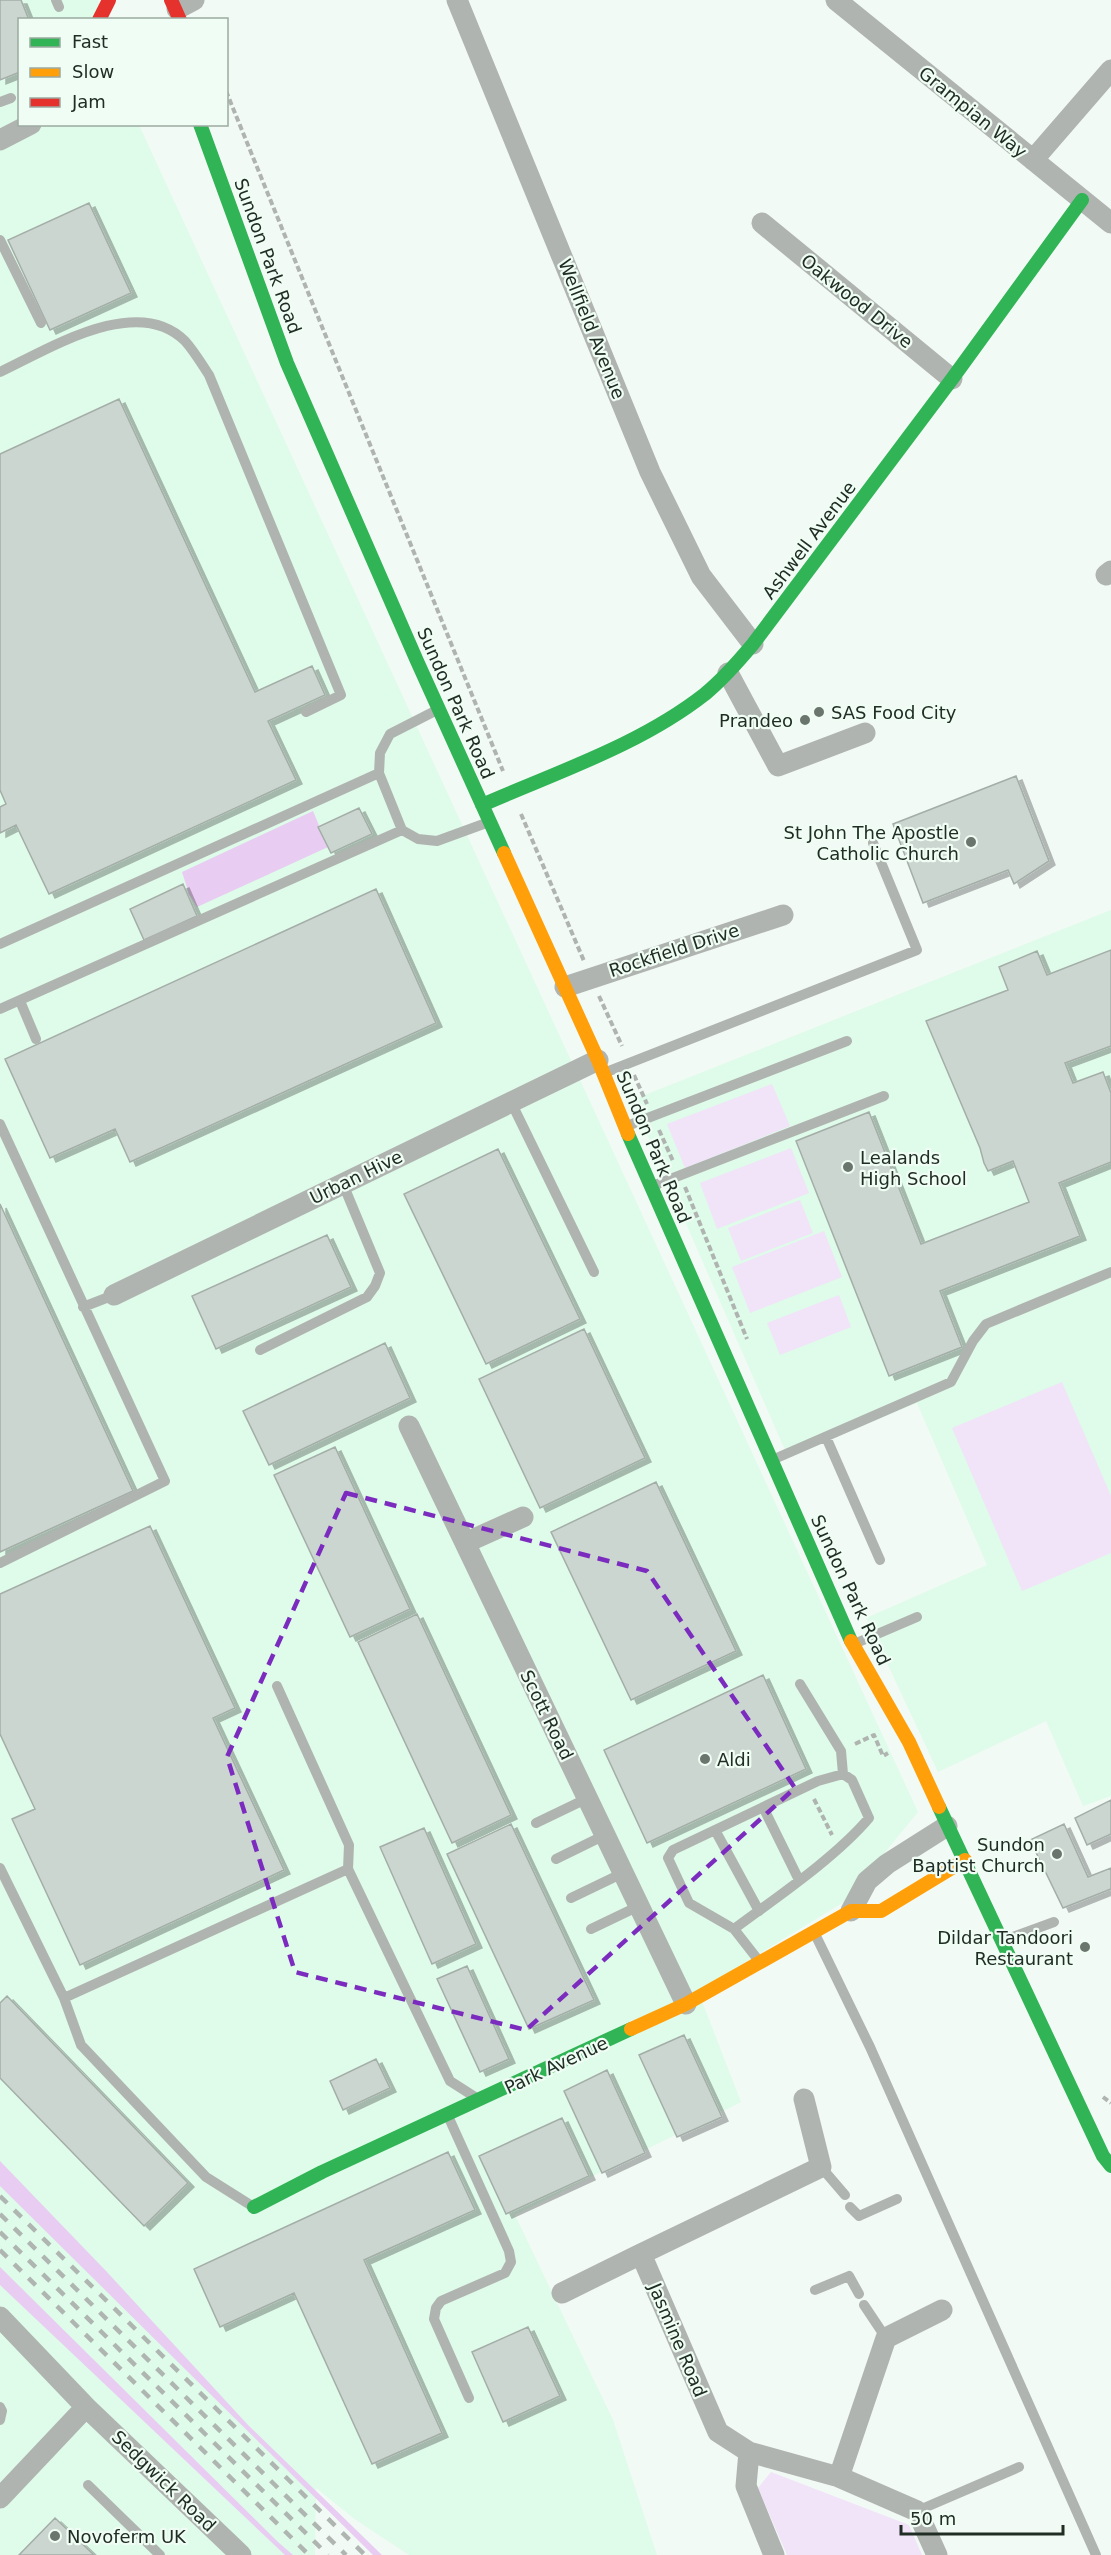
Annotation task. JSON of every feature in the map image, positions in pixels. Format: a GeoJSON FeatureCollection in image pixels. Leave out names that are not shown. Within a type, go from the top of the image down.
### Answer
{"type":"FeatureCollection","features":[{"type":"Feature","properties":{"kind":"street"},"geometry":{"type":"LineString","coordinates":[[100,18],[109,0]]}},
{"type":"Feature","properties":{"kind":"street","name":"Wellfield Avenue"},"geometry":{"type":"LineString","coordinates":[[457,0],[650,472],[701,576],[753,644]]}},
{"type":"Feature","properties":{"kind":"street","name":"Grampian Way"},"geometry":{"type":"LineString","coordinates":[[836,0],[1111,223]]}},
{"type":"Feature","properties":{"kind":"street"},"geometry":{"type":"LineString","coordinates":[[1033,160],[1111,70]]}},
{"type":"Feature","properties":{"kind":"street"},"geometry":{"type":"LineString","coordinates":[[0,140],[27,126]]}},
{"type":"Feature","properties":{"kind":"street","name":"Sundon Park Road"},"geometry":{"type":"LineString","coordinates":[[201,126],[287,363],[489,822],[601,1066],[650,1187],[853,1645],[909,1742],[1103,2156],[1111,2166]]}},
{"type":"Feature","properties":{"kind":"street","name":"Ashwell Avenue"},"geometry":{"type":"LineString","coordinates":[[482,805],[623,742],[670,717],[729,673],[952,379],[1082,200]]}},
{"type":"Feature","properties":{"kind":"street","name":"Oakwood Drive"},"geometry":{"type":"LineString","coordinates":[[762,223],[952,379]]}},
{"type":"Feature","properties":{"kind":"street"},"geometry":{"type":"LineString","coordinates":[[729,673],[778,766],[865,733]]}},
{"type":"Feature","properties":{"kind":"street","name":"Rockfield Drive"},"geometry":{"type":"LineString","coordinates":[[565,987],[783,915]]}},
{"type":"Feature","properties":{"kind":"street","name":"Urban Hive"},"geometry":{"type":"LineString","coordinates":[[114,1295],[511,1102],[601,1066]]}},
{"type":"Feature","properties":{"kind":"street","name":"Scott Road"},"geometry":{"type":"LineString","coordinates":[[409,1426],[686,2004]]}},
{"type":"Feature","properties":{"kind":"street"},"geometry":{"type":"LineString","coordinates":[[465,1543],[523,1517]]}},
{"type":"Feature","properties":{"kind":"street"},"geometry":{"type":"LineString","coordinates":[[851,1911],[867,1881],[886,1864],[947,1826]]}},
{"type":"Feature","properties":{"kind":"street","name":"Park Avenue"},"geometry":{"type":"LineString","coordinates":[[254,2207],[322,2172],[448,2116],[686,2004],[813,1930],[851,1911],[881,1911],[965,1860]]}},
{"type":"Feature","properties":{"kind":"street"},"geometry":{"type":"LineString","coordinates":[[562,2292],[821,2167],[804,2099]]}},
{"type":"Feature","properties":{"kind":"street","name":"Jasmine Road"},"geometry":{"type":"LineString","coordinates":[[641,2254],[718,2432],[749,2451],[839,2477],[917,2511]]}},
{"type":"Feature","properties":{"kind":"street"},"geometry":{"type":"LineString","coordinates":[[839,2477],[886,2338],[942,2310]]}},
{"type":"Feature","properties":{"kind":"street","name":"Sedgwick Road"},"geometry":{"type":"LineString","coordinates":[[0,2317],[86,2407],[241,2555]]}},
{"type":"Feature","properties":{"kind":"street"},"geometry":{"type":"LineString","coordinates":[[0,2498],[86,2407]]}},
{"type":"Feature","properties":{"kind":"street"},"geometry":{"type":"LineString","coordinates":[[749,2451],[746,2486],[774,2555]]}},
{"type":"Feature","properties":{"kind":"street"},"geometry":{"type":"LineString","coordinates":[[917,2511],[938,2555]]}},
{"type":"Feature","properties":{"kind":"lane"},"geometry":{"type":"LineString","coordinates":[[0,102],[11,98]]}},
{"type":"Feature","properties":{"kind":"lane"},"geometry":{"type":"LineString","coordinates":[[0,240],[41,323]]}},
{"type":"Feature","properties":{"kind":"lane"},"geometry":{"type":"LineString","coordinates":[[0,372],[99,326],[128,320],[163,328],[184,339],[209,375],[341,695],[306,712]]}},
{"type":"Feature","properties":{"kind":"lane"},"geometry":{"type":"LineString","coordinates":[[439,709],[390,734],[380,753],[379,773],[402,830],[418,839],[437,841],[489,822]]}},
{"type":"Feature","properties":{"kind":"lane"},"geometry":{"type":"LineString","coordinates":[[0,944],[379,773]]}},
{"type":"Feature","properties":{"kind":"lane"},"geometry":{"type":"LineString","coordinates":[[0,1009],[402,830]]}},
{"type":"Feature","properties":{"kind":"lane"},"geometry":{"type":"LineString","coordinates":[[601,1066],[917,950],[873,843]]}},
{"type":"Feature","properties":{"kind":"lane"},"geometry":{"type":"LineString","coordinates":[[20,1001],[36,1040]]}},
{"type":"Feature","properties":{"kind":"lane"},"geometry":{"type":"LineString","coordinates":[[624,1127],[847,1041]]}},
{"type":"Feature","properties":{"kind":"lane"},"geometry":{"type":"LineString","coordinates":[[650,1187],[884,1096]]}},
{"type":"Feature","properties":{"kind":"lane"},"geometry":{"type":"LineString","coordinates":[[511,1102],[594,1272]]}},
{"type":"Feature","properties":{"kind":"lane"},"geometry":{"type":"LineString","coordinates":[[0,1124],[165,1481],[0,1563]]}},
{"type":"Feature","properties":{"kind":"lane"},"geometry":{"type":"LineString","coordinates":[[260,1350],[367,1297],[375,1286],[380,1273],[342,1184]]}},
{"type":"Feature","properties":{"kind":"lane"},"geometry":{"type":"LineString","coordinates":[[771,1460],[951,1382],[973,1341],[986,1324],[1111,1272]]}},
{"type":"Feature","properties":{"kind":"lane"},"geometry":{"type":"LineString","coordinates":[[83,1307],[114,1295]]}},
{"type":"Feature","properties":{"kind":"lane"},"geometry":{"type":"LineString","coordinates":[[826,1437],[880,1560]]}},
{"type":"Feature","properties":{"kind":"lane"},"geometry":{"type":"LineString","coordinates":[[853,1645],[917,1617]]}},
{"type":"Feature","properties":{"kind":"lane"},"geometry":{"type":"LineString","coordinates":[[800,1684],[841,1751],[843,1774]]}},
{"type":"Feature","properties":{"kind":"lane"},"geometry":{"type":"LineString","coordinates":[[278,1686],[349,1845],[348,1869],[450,2081],[480,2101]]}},
{"type":"Feature","properties":{"kind":"lane"},"geometry":{"type":"LineString","coordinates":[[734,1929],[799,1880],[869,1818],[852,1780],[843,1774],[818,1781],[673,1850],[668,1858],[689,1903],[734,1929],[759,1962]]}},
{"type":"Feature","properties":{"kind":"lane"},"geometry":{"type":"LineString","coordinates":[[536,1823],[588,1798]]}},
{"type":"Feature","properties":{"kind":"lane"},"geometry":{"type":"LineString","coordinates":[[763,1807],[799,1880]]}},
{"type":"Feature","properties":{"kind":"lane"},"geometry":{"type":"LineString","coordinates":[[714,1830],[759,1911]]}},
{"type":"Feature","properties":{"kind":"lane"},"geometry":{"type":"LineString","coordinates":[[556,1859],[605,1835]]}},
{"type":"Feature","properties":{"kind":"lane"},"geometry":{"type":"LineString","coordinates":[[0,1868],[64,1998],[81,2045],[206,2177],[254,2207]]}},
{"type":"Feature","properties":{"kind":"lane"},"geometry":{"type":"LineString","coordinates":[[64,1998],[348,1869]]}},
{"type":"Feature","properties":{"kind":"lane"},"geometry":{"type":"LineString","coordinates":[[571,1898],[623,1873]]}},
{"type":"Feature","properties":{"kind":"lane"},"geometry":{"type":"LineString","coordinates":[[591,1929],[639,1906]]}},
{"type":"Feature","properties":{"kind":"lane"},"geometry":{"type":"LineString","coordinates":[[1002,1941],[1054,1922]]}},
{"type":"Feature","properties":{"kind":"lane"},"geometry":{"type":"LineString","coordinates":[[813,1930],[870,2047],[1096,2555]]}},
{"type":"Feature","properties":{"kind":"lane"},"geometry":{"type":"LineString","coordinates":[[448,2116],[509,2250],[511,2262],[505,2274],[441,2301],[435,2308],[434,2319],[469,2398]]}},
{"type":"Feature","properties":{"kind":"lane"},"geometry":{"type":"LineString","coordinates":[[821,2167],[845,2194]]}},
{"type":"Feature","properties":{"kind":"lane"},"geometry":{"type":"LineString","coordinates":[[850,2207],[859,2216],[897,2199]]}},
{"type":"Feature","properties":{"kind":"lane"},"geometry":{"type":"LineString","coordinates":[[815,2290],[849,2276],[859,2294]]}},
{"type":"Feature","properties":{"kind":"lane"},"geometry":{"type":"LineString","coordinates":[[864,2306],[886,2338]]}},
{"type":"Feature","properties":{"kind":"lane"},"geometry":{"type":"LineString","coordinates":[[0,2407],[2,2411],[0,2420]]}},
{"type":"Feature","properties":{"kind":"lane"},"geometry":{"type":"LineString","coordinates":[[917,2511],[1019,2467]]}},
{"type":"Feature","properties":{"kind":"lane"},"geometry":{"type":"LineString","coordinates":[[88,2485],[160,2555]]}},
{"type":"Feature","properties":{"kind":"path"},"geometry":{"type":"LineString","coordinates":[[228,96],[511,792]]}},
{"type":"Feature","properties":{"kind":"highlighted area"},"geometry":{"type":"Polygon","coordinates":[[[346,1493],[647,1571],[795,1788],[526,2030],[295,1972],[227,1757],[346,1493]]]}},
{"type":"Feature","properties":{"kind":"shaded area"},"geometry":{"type":"Polygon","coordinates":[[[0,0],[98,0],[104,18],[18,18],[18,126],[139,126],[918,1812],[844,1902],[698,1991],[741,2102],[515,2215],[613,2420],[657,2555],[409,2555],[356,2520],[316,2488],[315,2555],[0,2555],[0,0]]]}},
{"type":"Feature","properties":{"kind":"shaded area"},"geometry":{"type":"Polygon","coordinates":[[[313,811],[328,847],[197,907],[189,894],[182,872],[313,811]]]}},
{"type":"Feature","properties":{"kind":"shaded area","name":"Lealands High School"},"geometry":{"type":"Polygon","coordinates":[[[1111,910],[1111,1796],[1083,1806],[1046,1721],[938,1772],[866,1618],[987,1565],[917,1403],[788,1457],[632,1100],[1111,910]]]}},
{"type":"Feature","properties":{"kind":"shaded area"},"geometry":{"type":"Polygon","coordinates":[[[772,1084],[790,1126],[685,1168],[667,1124],[772,1084]]]}},
{"type":"Feature","properties":{"kind":"shaded area"},"geometry":{"type":"Polygon","coordinates":[[[791,1148],[809,1193],[717,1229],[700,1183],[791,1148]]]}},
{"type":"Feature","properties":{"kind":"shaded area"},"geometry":{"type":"Polygon","coordinates":[[[800,1200],[813,1233],[741,1261],[728,1228],[800,1200]]]}},
{"type":"Feature","properties":{"kind":"shaded area"},"geometry":{"type":"Polygon","coordinates":[[[824,1231],[842,1277],[750,1313],[732,1267],[824,1231]]]}},
{"type":"Feature","properties":{"kind":"shaded area"},"geometry":{"type":"Polygon","coordinates":[[[839,1295],[851,1327],[780,1355],[767,1323],[839,1295]]]}},
{"type":"Feature","properties":{"kind":"shaded area"},"geometry":{"type":"Polygon","coordinates":[[[1062,1382],[1111,1496],[1111,1553],[1022,1591],[952,1428],[1062,1382]]]}},
{"type":"Feature","properties":{"kind":"shaded area"},"geometry":{"type":"Polygon","coordinates":[[[0,2161],[106,2271],[248,2425],[382,2555],[373,2555],[0,2186],[0,2161]]]}},
{"type":"Feature","properties":{"kind":"shaded area"},"geometry":{"type":"Polygon","coordinates":[[[0,2267],[293,2555],[285,2555],[0,2285],[0,2267]]]}},
{"type":"Feature","properties":{"kind":"shaded area"},"geometry":{"type":"Polygon","coordinates":[[[771,2472],[909,2525],[922,2555],[787,2555],[758,2488],[771,2472]]]}},
{"type":"Feature","properties":{"kind":"building"},"geometry":{"type":"Polygon","coordinates":[[[0,0],[21,0],[28,18],[18,18],[18,73],[0,80],[0,0]]]}},
{"type":"Feature","properties":{"kind":"building"},"geometry":{"type":"Polygon","coordinates":[[[89,203],[131,293],[50,330],[8,240],[89,203]]]}},
{"type":"Feature","properties":{"kind":"building"},"geometry":{"type":"Polygon","coordinates":[[[119,399],[255,692],[312,666],[325,695],[268,721],[296,780],[49,894],[16,825],[0,833],[0,807],[6,804],[0,790],[0,454],[119,399]]]}},
{"type":"Feature","properties":{"kind":"building","name":"St John The Apostle Catholic Church"},"geometry":{"type":"Polygon","coordinates":[[[1016,776],[1049,861],[1014,884],[1008,870],[923,903],[893,824],[1016,776]]]}},
{"type":"Feature","properties":{"kind":"building"},"geometry":{"type":"Polygon","coordinates":[[[359,808],[372,834],[331,853],[318,827],[359,808]]]}},
{"type":"Feature","properties":{"kind":"building"},"geometry":{"type":"Polygon","coordinates":[[[183,884],[197,916],[144,940],[130,909],[183,884]]]}},
{"type":"Feature","properties":{"kind":"building"},"geometry":{"type":"Polygon","coordinates":[[[376,889],[436,1023],[130,1162],[115,1129],[50,1158],[5,1059],[376,889]]]}},
{"type":"Feature","properties":{"kind":"building","name":"Lealands High School"},"geometry":{"type":"Polygon","coordinates":[[[1111,950],[1111,1046],[1065,1063],[1073,1083],[1103,1072],[1111,1093],[1111,1162],[1059,1183],[1080,1236],[940,1291],[962,1347],[889,1376],[796,1141],[869,1112],[921,1244],[1029,1202],[1013,1161],[988,1171],[926,1021],[1008,990],[999,967],[1037,951],[1047,975],[1111,950]]]}},
{"type":"Feature","properties":{"kind":"building"},"geometry":{"type":"Polygon","coordinates":[[[498,1149],[580,1319],[486,1364],[404,1194],[498,1149]]]}},
{"type":"Feature","properties":{"kind":"building"},"geometry":{"type":"Polygon","coordinates":[[[0,1204],[133,1491],[0,1552],[0,1204]]]}},
{"type":"Feature","properties":{"kind":"building"},"geometry":{"type":"Polygon","coordinates":[[[327,1235],[351,1287],[216,1349],[192,1296],[327,1235]]]}},
{"type":"Feature","properties":{"kind":"building"},"geometry":{"type":"Polygon","coordinates":[[[584,1329],[645,1458],[540,1508],[479,1379],[584,1329]]]}},
{"type":"Feature","properties":{"kind":"building"},"geometry":{"type":"Polygon","coordinates":[[[385,1343],[410,1398],[269,1465],[243,1411],[385,1343]]]}},
{"type":"Feature","properties":{"kind":"building"},"geometry":{"type":"Polygon","coordinates":[[[335,1447],[410,1609],[350,1637],[274,1475],[335,1447]]]}},
{"type":"Feature","properties":{"kind":"building"},"geometry":{"type":"Polygon","coordinates":[[[656,1482],[736,1651],[631,1700],[551,1532],[656,1482]]]}},
{"type":"Feature","properties":{"kind":"building"},"geometry":{"type":"Polygon","coordinates":[[[150,1526],[235,1708],[213,1718],[284,1870],[80,1965],[12,1819],[35,1809],[0,1734],[0,1594],[150,1526]]]}},
{"type":"Feature","properties":{"kind":"building"},"geometry":{"type":"Polygon","coordinates":[[[417,1614],[511,1815],[452,1843],[358,1642],[417,1614]]]}},
{"type":"Feature","properties":{"kind":"building","name":"Aldi"},"geometry":{"type":"Polygon","coordinates":[[[763,1675],[806,1769],[647,1843],[604,1750],[763,1675]]]}},
{"type":"Feature","properties":{"kind":"building"},"geometry":{"type":"Polygon","coordinates":[[[1111,1800],[1111,1834],[1087,1845],[1075,1818],[1111,1800]]]}},
{"type":"Feature","properties":{"kind":"building"},"geometry":{"type":"Polygon","coordinates":[[[511,1824],[594,2000],[529,2029],[447,1854],[511,1824]]]}},
{"type":"Feature","properties":{"kind":"building","name":"Sundon Baptist Church"},"geometry":{"type":"Polygon","coordinates":[[[1064,1824],[1088,1877],[1111,1868],[1111,1889],[1063,1908],[1030,1840],[1064,1824]]]}},
{"type":"Feature","properties":{"kind":"building"},"geometry":{"type":"Polygon","coordinates":[[[424,1828],[476,1944],[432,1964],[380,1847],[424,1828]]]}},
{"type":"Feature","properties":{"kind":"building"},"geometry":{"type":"Polygon","coordinates":[[[467,1966],[509,2059],[480,2072],[437,1979],[467,1966]]]}},
{"type":"Feature","properties":{"kind":"building"},"geometry":{"type":"Polygon","coordinates":[[[7,1996],[188,2183],[144,2226],[0,2078],[0,2003],[7,1996]]]}},
{"type":"Feature","properties":{"kind":"building"},"geometry":{"type":"Polygon","coordinates":[[[684,2035],[722,2117],[677,2137],[639,2055],[684,2035]]]}},
{"type":"Feature","properties":{"kind":"building"},"geometry":{"type":"Polygon","coordinates":[[[376,2059],[390,2088],[343,2110],[330,2081],[376,2059]]]}},
{"type":"Feature","properties":{"kind":"building"},"geometry":{"type":"Polygon","coordinates":[[[607,2070],[645,2153],[602,2173],[564,2091],[607,2070]]]}},
{"type":"Feature","properties":{"kind":"building"},"geometry":{"type":"Polygon","coordinates":[[[562,2118],[589,2176],[506,2214],[479,2156],[562,2118]]]}},
{"type":"Feature","properties":{"kind":"building"},"geometry":{"type":"Polygon","coordinates":[[[448,2152],[475,2210],[364,2260],[442,2433],[372,2464],[294,2293],[220,2327],[194,2269],[448,2152]]]}},
{"type":"Feature","properties":{"kind":"building"},"geometry":{"type":"Polygon","coordinates":[[[528,2327],[560,2396],[503,2422],[472,2352],[528,2327]]]}},
{"type":"Feature","properties":{"kind":"building","name":"Novoferm UK"},"geometry":{"type":"Polygon","coordinates":[[[55,2518],[94,2555],[19,2555],[55,2518]]]}},
{"type":"Feature","properties":{"kind":"railway"},"geometry":{"type":"LineString","coordinates":[[0,2196],[365,2555]]}},
{"type":"Feature","properties":{"kind":"railway"},"geometry":{"type":"LineString","coordinates":[[0,2214],[346,2555]]}},
{"type":"Feature","properties":{"kind":"railway"},"geometry":{"type":"LineString","coordinates":[[0,2232],[328,2555]]}},
{"type":"Feature","properties":{"kind":"railway"},"geometry":{"type":"LineString","coordinates":[[0,2250],[309,2555]]}},
{"type":"Feature","properties":{"kind":"traffic: fast"},"geometry":{"type":"LineString","coordinates":[[201,126],[287,363],[417,661],[504,853]]}},
{"type":"Feature","properties":{"kind":"traffic: fast"},"geometry":{"type":"LineString","coordinates":[[482,805],[626,743],[680,712],[705,694],[736,664],[952,379],[1082,200]]}},
{"type":"Feature","properties":{"kind":"traffic: fast"},"geometry":{"type":"LineString","coordinates":[[628,1134],[851,1641]]}},
{"type":"Feature","properties":{"kind":"traffic: fast"},"geometry":{"type":"LineString","coordinates":[[939,1807],[1103,2156],[1111,2166]]}},
{"type":"Feature","properties":{"kind":"traffic: fast"},"geometry":{"type":"LineString","coordinates":[[254,2207],[322,2172],[631,2029]]}},
{"type":"Feature","properties":{"kind":"traffic: slow"},"geometry":{"type":"LineString","coordinates":[[504,853],[598,1060],[628,1134]]}},
{"type":"Feature","properties":{"kind":"traffic: slow"},"geometry":{"type":"LineString","coordinates":[[851,1641],[909,1742],[939,1807]]}},
{"type":"Feature","properties":{"kind":"traffic: slow"},"geometry":{"type":"LineString","coordinates":[[631,2029],[686,2004],[851,1911],[881,1911],[965,1860]]}},
{"type":"Feature","properties":{"kind":"traffic: jam"},"geometry":{"type":"LineString","coordinates":[[100,18],[109,0]]}},
{"type":"Feature","properties":{"kind":"traffic: jam"},"geometry":{"type":"LineString","coordinates":[[171,0],[179,18]]}},
{"type":"Feature","properties":{"kind":"place","name":"SAS Food City"},"geometry":{"type":"Point","coordinates":[819,712]}},
{"type":"Feature","properties":{"kind":"place","name":"Prandeo"},"geometry":{"type":"Point","coordinates":[805,720]}},
{"type":"Feature","properties":{"kind":"place","name":"St John The Apostle Catholic Church"},"geometry":{"type":"Point","coordinates":[971,842]}},
{"type":"Feature","properties":{"kind":"place","name":"Lealands High School"},"geometry":{"type":"Point","coordinates":[848,1167]}},
{"type":"Feature","properties":{"kind":"place","name":"Aldi"},"geometry":{"type":"Point","coordinates":[705,1759]}},
{"type":"Feature","properties":{"kind":"place","name":"Sundon Baptist Church"},"geometry":{"type":"Point","coordinates":[1057,1854]}},
{"type":"Feature","properties":{"kind":"place","name":"Dildar Tandoori Restaurant"},"geometry":{"type":"Point","coordinates":[1085,1947]}},
{"type":"Feature","properties":{"kind":"place","name":"Novoferm UK"},"geometry":{"type":"Point","coordinates":[55,2536]}}]}
